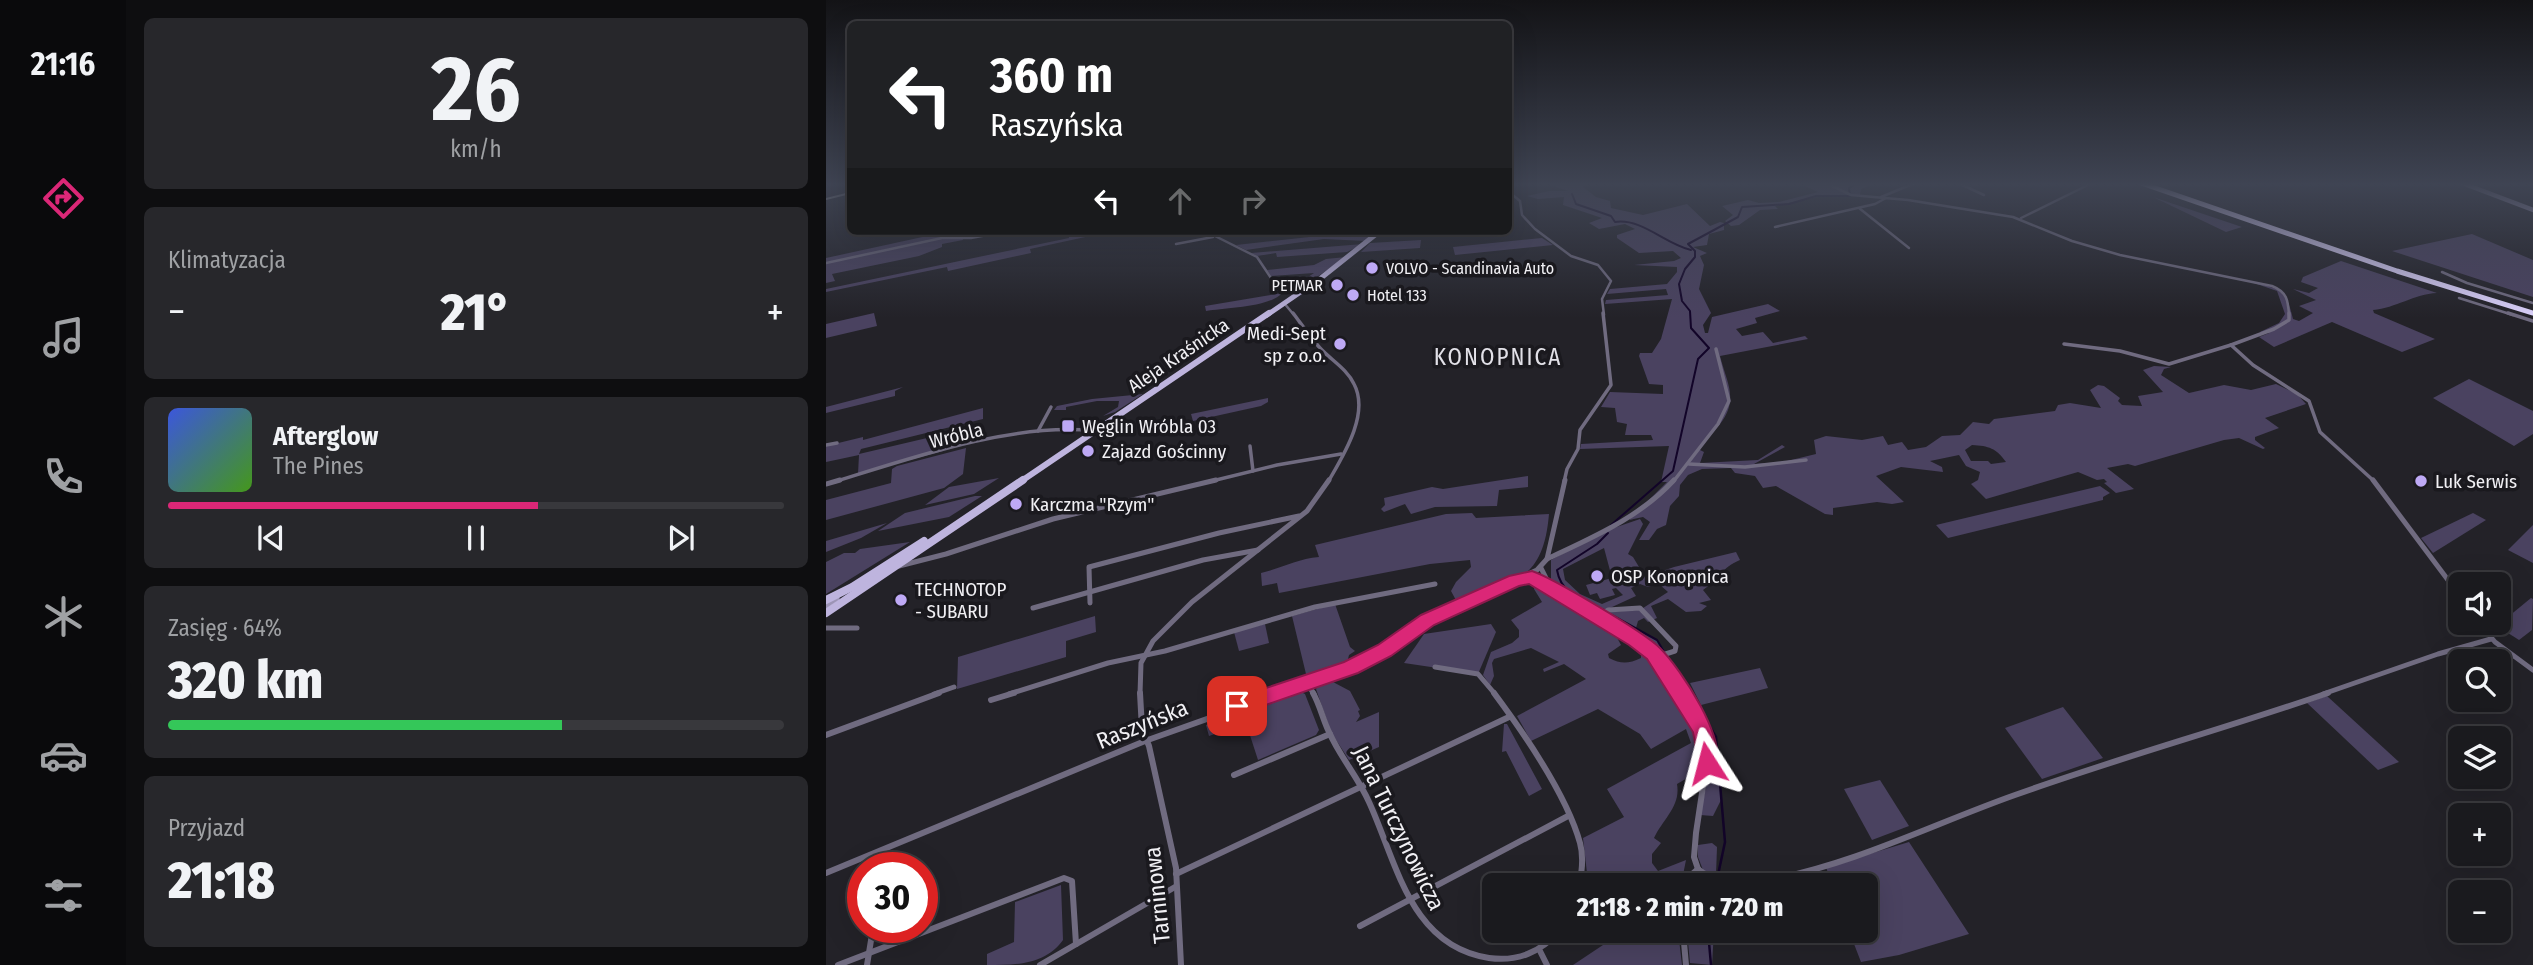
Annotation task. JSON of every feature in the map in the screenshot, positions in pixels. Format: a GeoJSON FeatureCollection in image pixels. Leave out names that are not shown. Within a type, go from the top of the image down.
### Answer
{"type":"FeatureCollection","features":[{"type":"Feature","properties":{"kind":"highway"},"geometry":{"type":"LineString","coordinates":[[2273,228],[2398,271],[2533,312]]}},
{"type":"Feature","properties":{"kind":"highway"},"geometry":{"type":"LineString","coordinates":[[2280,228],[2533,312]]}},
{"type":"Feature","properties":{"kind":"main road","name":"Aleja Kraśnicka"},"geometry":{"type":"LineString","coordinates":[[826,613],[1284,303],[1344,261],[1375,235]]}},
{"type":"Feature","properties":{"kind":"main road","name":"Aleja Kraśnicka"},"geometry":{"type":"LineString","coordinates":[[826,603],[990,500]]}},
{"type":"Feature","properties":{"kind":"street"},"geometry":{"type":"LineString","coordinates":[[1534,228],[1571,256],[1598,265],[1611,281],[1602,299],[1612,369],[1611,385],[1580,430],[1578,449],[1566,469],[1547,559]]}},
{"type":"Feature","properties":{"kind":"street"},"geometry":{"type":"LineString","coordinates":[[1884,228],[1909,247]]}},
{"type":"Feature","properties":{"kind":"street"},"geometry":{"type":"LineString","coordinates":[[2045,228],[2113,253],[2272,286],[2286,294],[2289,302],[2289,320],[2274,329],[2169,364],[2131,353],[2064,344]]}},
{"type":"Feature","properties":{"kind":"street"},"geometry":{"type":"LineString","coordinates":[[826,263],[942,238],[984,235]]}},
{"type":"Feature","properties":{"kind":"street"},"geometry":{"type":"LineString","coordinates":[[1211,235],[1258,257],[1279,290],[1296,294]]}},
{"type":"Feature","properties":{"kind":"street"},"geometry":{"type":"LineString","coordinates":[[1176,244],[1214,237]]}},
{"type":"Feature","properties":{"kind":"street"},"geometry":{"type":"LineString","coordinates":[[2442,272],[2467,283],[2533,303]]}},
{"type":"Feature","properties":{"kind":"street"},"geometry":{"type":"LineString","coordinates":[[2459,299],[2533,321]]}},
{"type":"Feature","properties":{"kind":"street"},"geometry":{"type":"LineString","coordinates":[[1143,655],[1170,622],[1301,516],[1318,498],[1359,415],[1357,389],[1351,379],[1315,342],[1284,303]]}},
{"type":"Feature","properties":{"kind":"street"},"geometry":{"type":"LineString","coordinates":[[2231,345],[2253,365],[2309,401],[2320,432],[2375,482],[2448,580]]}},
{"type":"Feature","properties":{"kind":"street"},"geometry":{"type":"LineString","coordinates":[[1547,559],[1612,527],[1662,493],[1689,464],[1699,446],[1718,424],[1729,401],[1716,349]]}},
{"type":"Feature","properties":{"kind":"street"},"geometry":{"type":"LineString","coordinates":[[1038,432],[1051,407]]}},
{"type":"Feature","properties":{"kind":"street","name":"Wróbla"},"geometry":{"type":"LineString","coordinates":[[826,484],[973,445],[1038,432],[1081,428],[1094,431]]}},
{"type":"Feature","properties":{"kind":"street"},"geometry":{"type":"LineString","coordinates":[[826,445],[837,443]]}},
{"type":"Feature","properties":{"kind":"street"},"geometry":{"type":"LineString","coordinates":[[1250,446],[1253,471]]}},
{"type":"Feature","properties":{"kind":"street"},"geometry":{"type":"LineString","coordinates":[[896,565],[916,563],[1053,519],[1253,471],[1342,454]]}},
{"type":"Feature","properties":{"kind":"street"},"geometry":{"type":"LineString","coordinates":[[1689,464],[1745,467],[1806,460]]}},
{"type":"Feature","properties":{"kind":"street"},"geometry":{"type":"LineString","coordinates":[[1090,603],[1089,567],[1219,533],[1301,516]]}},
{"type":"Feature","properties":{"kind":"street"},"geometry":{"type":"LineString","coordinates":[[1033,608],[1203,560],[1259,550]]}},
{"type":"Feature","properties":{"kind":"street","name":"Raszyńska"},"geometry":{"type":"LineString","coordinates":[[826,873],[1145,741],[1365,661],[1428,620],[1515,581],[1529,578],[1547,559]]}},
{"type":"Feature","properties":{"kind":"street"},"geometry":{"type":"LineString","coordinates":[[1541,568],[1551,587]]}},
{"type":"Feature","properties":{"kind":"street"},"geometry":{"type":"LineString","coordinates":[[1529,578],[1551,587],[1641,643],[1657,657],[1687,701],[1707,741],[1707,763],[1694,857],[1698,869],[1724,881],[1760,881],[1806,870],[2073,774],[2491,639]]}},
{"type":"Feature","properties":{"kind":"street"},"geometry":{"type":"LineString","coordinates":[[991,700],[1108,663],[1315,607],[1435,584]]}},
{"type":"Feature","properties":{"kind":"street"},"geometry":{"type":"LineString","coordinates":[[1598,617],[1608,610],[1640,608],[1676,646],[1675,651],[1657,657]]}},
{"type":"Feature","properties":{"kind":"street"},"geometry":{"type":"LineString","coordinates":[[826,628],[857,628]]}},
{"type":"Feature","properties":{"kind":"street"},"geometry":{"type":"LineString","coordinates":[[2488,635],[2533,670]]}},
{"type":"Feature","properties":{"kind":"street","name":"Tarninowa"},"geometry":{"type":"LineString","coordinates":[[1143,655],[1139,691],[1145,741],[1149,746],[1176,874],[1181,965]]}},
{"type":"Feature","properties":{"kind":"street"},"geometry":{"type":"LineString","coordinates":[[1435,667],[1478,674],[1509,717],[1579,839],[1582,854],[1580,873]]}},
{"type":"Feature","properties":{"kind":"street","name":"Jana Turczynowicza"},"geometry":{"type":"LineString","coordinates":[[1307,684],[1330,734],[1362,785],[1409,899],[1425,926],[1435,937],[1458,950],[1488,958],[1508,960],[1540,951]]}},
{"type":"Feature","properties":{"kind":"street"},"geometry":{"type":"LineString","coordinates":[[826,735],[954,687]]}},
{"type":"Feature","properties":{"kind":"street"},"geometry":{"type":"LineString","coordinates":[[1176,874],[1509,717]]}},
{"type":"Feature","properties":{"kind":"street"},"geometry":{"type":"LineString","coordinates":[[1234,775],[1330,734]]}},
{"type":"Feature","properties":{"kind":"street"},"geometry":{"type":"LineString","coordinates":[[1360,926],[1568,816]]}},
{"type":"Feature","properties":{"kind":"street"},"geometry":{"type":"LineString","coordinates":[[1693,873],[1698,869]]}},
{"type":"Feature","properties":{"kind":"street"},"geometry":{"type":"LineString","coordinates":[[838,965],[1064,878],[1072,881],[1076,944]]}},
{"type":"Feature","properties":{"kind":"street"},"geometry":{"type":"LineString","coordinates":[[1040,965],[1175,887]]}},
{"type":"Feature","properties":{"kind":"street"},"geometry":{"type":"LineString","coordinates":[[867,965],[871,943]]}},
{"type":"Feature","properties":{"kind":"street"},"geometry":{"type":"LineString","coordinates":[[1547,965],[1540,951],[1548,943]]}},
{"type":"Feature","properties":{"kind":"street"},"geometry":{"type":"LineString","coordinates":[[1684,943],[1686,965]]}},
{"type":"Feature","properties":{"kind":"shaded area"},"geometry":{"type":"Polygon","coordinates":[[[1633,228],[1724,228],[1709,234],[1707,245],[1693,247],[1707,253],[1700,256],[1704,265],[1699,289],[1711,313],[1703,325],[1705,333],[1708,333],[1712,317],[1768,304],[1780,311],[1755,318],[1757,323],[1736,329],[1742,336],[1763,332],[1773,343],[1805,336],[1808,339],[1720,356],[1730,391],[1729,407],[1720,424],[1701,446],[1700,450],[1704,452],[1700,463],[1758,460],[1782,445],[1785,447],[1754,464],[1783,462],[1816,454],[1814,440],[1826,436],[1862,440],[1883,436],[1888,445],[1902,442],[1908,450],[1926,447],[1942,436],[1960,435],[1973,422],[1989,424],[1994,419],[2055,411],[2058,405],[2070,403],[2101,408],[2090,390],[2098,385],[2104,386],[2120,398],[2118,401],[2122,405],[2142,406],[2138,396],[2163,392],[2143,370],[2154,366],[2171,367],[2164,369],[2161,375],[2189,393],[2224,385],[2251,390],[2276,384],[2297,394],[2306,404],[2265,418],[2279,428],[2255,437],[2265,448],[2263,449],[2239,438],[2135,466],[2128,464],[2107,468],[2134,489],[2116,493],[2104,483],[2107,482],[2104,479],[2097,480],[2078,472],[1986,499],[1971,484],[1978,480],[1980,472],[1966,466],[1959,455],[1930,461],[1942,467],[1943,472],[1901,467],[1876,476],[1904,502],[1877,502],[1833,508],[1833,515],[1825,514],[1776,486],[1763,488],[1755,476],[1735,473],[1731,468],[1702,469],[1688,475],[1680,485],[1679,496],[1670,506],[1666,525],[1657,529],[1649,540],[1639,540],[1650,522],[1643,517],[1629,520],[1667,482],[1661,482],[1669,446],[1580,449],[1581,444],[1653,440],[1651,435],[1625,435],[1627,424],[1617,422],[1615,408],[1601,407],[1610,392],[1663,394],[1663,385],[1649,384],[1639,356],[1640,353],[1652,353],[1661,339],[1672,299],[1605,304],[1606,300],[1668,295],[1666,289],[1607,294],[1610,289],[1667,284],[1677,272],[1677,267],[1634,265],[1681,258],[1673,251],[1639,253],[1617,238],[1617,235],[1635,229],[1633,228]],[[1972,445],[1965,450],[1971,461],[1988,461],[1991,464],[2006,462],[1999,454],[1988,447],[1972,445]]]}},
{"type":"Feature","properties":{"kind":"shaded area"},"geometry":{"type":"Polygon","coordinates":[[[2218,228],[2239,228],[2226,232],[2218,228]]]}},
{"type":"Feature","properties":{"kind":"shaded area"},"geometry":{"type":"Polygon","coordinates":[[[2472,234],[2533,260],[2533,297],[2392,251],[2472,234]]]}},
{"type":"Feature","properties":{"kind":"shaded area"},"geometry":{"type":"Polygon","coordinates":[[[932,235],[962,235],[963,240],[942,244],[942,247],[919,256],[832,274],[835,281],[826,283],[826,258],[932,235]]]}},
{"type":"Feature","properties":{"kind":"shaded area"},"geometry":{"type":"Polygon","coordinates":[[[1069,235],[1095,235],[1030,249],[1031,253],[948,271],[947,267],[826,292],[826,289],[1069,238],[1069,235]]]}},
{"type":"Feature","properties":{"kind":"shaded area"},"geometry":{"type":"Polygon","coordinates":[[[1374,235],[1366,241],[1324,239],[1246,250],[1236,245],[1319,236],[1374,235]]]}},
{"type":"Feature","properties":{"kind":"shaded area"},"geometry":{"type":"Polygon","coordinates":[[[1542,238],[1553,245],[1455,255],[1453,247],[1542,238]]]}},
{"type":"Feature","properties":{"kind":"shaded area"},"geometry":{"type":"Polygon","coordinates":[[[1421,240],[1420,248],[1361,252],[1370,243],[1421,240]]]}},
{"type":"Feature","properties":{"kind":"shaded area"},"geometry":{"type":"Polygon","coordinates":[[[1363,244],[1347,252],[1277,257],[1276,253],[1257,256],[1251,253],[1363,244]]]}},
{"type":"Feature","properties":{"kind":"shaded area"},"geometry":{"type":"Polygon","coordinates":[[[1346,257],[1295,292],[1282,291],[1280,285],[1299,283],[1314,273],[1271,276],[1267,270],[1314,265],[1326,259],[1346,257]]]}},
{"type":"Feature","properties":{"kind":"shaded area"},"geometry":{"type":"Polygon","coordinates":[[[2341,261],[2437,293],[2373,310],[2374,313],[2435,339],[2402,352],[2332,322],[2274,347],[2259,337],[2269,333],[2260,332],[2279,323],[2285,314],[2277,291],[2251,282],[2281,292],[2288,302],[2293,319],[2299,321],[2313,313],[2299,306],[2316,300],[2293,289],[2309,293],[2318,288],[2301,282],[2303,277],[2341,261]]]}},
{"type":"Feature","properties":{"kind":"shaded area"},"geometry":{"type":"Polygon","coordinates":[[[1282,293],[1258,304],[1206,311],[1205,306],[1282,293]]]}},
{"type":"Feature","properties":{"kind":"shaded area"},"geometry":{"type":"Polygon","coordinates":[[[874,313],[877,326],[826,338],[826,324],[874,313]]]}},
{"type":"Feature","properties":{"kind":"shaded area"},"geometry":{"type":"Polygon","coordinates":[[[2469,379],[2533,411],[2533,434],[2514,446],[2433,398],[2469,379]]]}},
{"type":"Feature","properties":{"kind":"shaded area"},"geometry":{"type":"Polygon","coordinates":[[[903,387],[895,391],[895,396],[826,413],[826,407],[903,387]]]}},
{"type":"Feature","properties":{"kind":"shaded area"},"geometry":{"type":"Polygon","coordinates":[[[1143,394],[1098,423],[1115,412],[1103,416],[1118,407],[1119,401],[1097,401],[1066,407],[1066,410],[1054,410],[1057,406],[1092,399],[1143,394]]]}},
{"type":"Feature","properties":{"kind":"shaded area"},"geometry":{"type":"Polygon","coordinates":[[[1268,398],[1268,402],[1261,406],[1193,421],[1191,414],[1268,398]]]}},
{"type":"Feature","properties":{"kind":"shaded area"},"geometry":{"type":"Polygon","coordinates":[[[983,408],[983,419],[861,449],[859,454],[944,434],[943,451],[858,474],[859,455],[826,462],[826,446],[863,437],[863,440],[983,408]]]}},
{"type":"Feature","properties":{"kind":"shaded area"},"geometry":{"type":"Polygon","coordinates":[[[966,448],[963,474],[944,488],[826,520],[826,500],[891,483],[892,469],[897,466],[966,448]]]}},
{"type":"Feature","properties":{"kind":"shaded area"},"geometry":{"type":"Polygon","coordinates":[[[1528,476],[1528,487],[1499,490],[1497,506],[1435,507],[1411,514],[1405,504],[1384,512],[1381,509],[1385,505],[1384,498],[1432,487],[1443,489],[1528,476]]]}},
{"type":"Feature","properties":{"kind":"shaded area"},"geometry":{"type":"Polygon","coordinates":[[[999,478],[974,494],[925,505],[949,487],[999,478]]]}},
{"type":"Feature","properties":{"kind":"shaded area"},"geometry":{"type":"Polygon","coordinates":[[[2100,486],[2110,493],[2103,497],[2103,500],[1948,538],[1936,525],[2100,486]]]}},
{"type":"Feature","properties":{"kind":"shaded area"},"geometry":{"type":"Polygon","coordinates":[[[982,496],[949,517],[878,531],[905,513],[982,496]]]}},
{"type":"Feature","properties":{"kind":"shaded area"},"geometry":{"type":"Polygon","coordinates":[[[1472,513],[1476,518],[1549,514],[1546,537],[1540,554],[1522,576],[1458,604],[1451,591],[1471,567],[1470,560],[1430,564],[1279,593],[1277,583],[1262,586],[1261,573],[1319,557],[1315,545],[1446,514],[1472,513]]]}},
{"type":"Feature","properties":{"kind":"shaded area"},"geometry":{"type":"Polygon","coordinates":[[[2473,513],[2486,520],[2433,553],[2421,538],[2473,513]]]}},
{"type":"Feature","properties":{"kind":"shaded area"},"geometry":{"type":"Polygon","coordinates":[[[1640,519],[1643,524],[1628,554],[1633,557],[1645,577],[1736,552],[1740,560],[1729,566],[1703,590],[1711,600],[1699,603],[1707,606],[1701,611],[1686,612],[1668,599],[1651,606],[1657,618],[1648,622],[1644,618],[1638,621],[1636,628],[1657,640],[1665,651],[1659,653],[1642,638],[1603,616],[1607,612],[1640,610],[1668,592],[1659,584],[1648,587],[1640,584],[1631,588],[1636,596],[1599,613],[1558,590],[1551,581],[1551,560],[1605,531],[1640,519]],[[1604,548],[1563,569],[1565,580],[1580,594],[1602,604],[1623,595],[1616,588],[1612,589],[1615,595],[1600,599],[1597,593],[1590,595],[1586,585],[1612,578],[1604,548]]]}},
{"type":"Feature","properties":{"kind":"shaded area"},"geometry":{"type":"Polygon","coordinates":[[[887,523],[861,538],[826,552],[826,541],[887,523]]]}},
{"type":"Feature","properties":{"kind":"shaded area"},"geometry":{"type":"Polygon","coordinates":[[[2533,525],[2533,563],[2508,550],[2533,525]]]}},
{"type":"Feature","properties":{"kind":"shaded area"},"geometry":{"type":"Polygon","coordinates":[[[910,542],[826,594],[826,562],[860,549],[910,542]]]}},
{"type":"Feature","properties":{"kind":"shaded area"},"geometry":{"type":"Polygon","coordinates":[[[1534,583],[1615,634],[1621,645],[1608,654],[1609,658],[1621,662],[1632,661],[1641,658],[1641,647],[1645,648],[1686,710],[1701,746],[1699,766],[1696,773],[1677,784],[1674,806],[1654,838],[1661,843],[1652,854],[1652,863],[1658,871],[1686,860],[1683,873],[1587,873],[1583,838],[1624,817],[1607,789],[1691,743],[1686,729],[1651,749],[1640,734],[1598,709],[1531,741],[1517,716],[1586,679],[1564,664],[1544,672],[1543,669],[1559,662],[1531,648],[1494,659],[1494,676],[1490,685],[1483,675],[1491,652],[1519,637],[1519,630],[1511,620],[1542,602],[1534,589],[1534,583]]]}},
{"type":"Feature","properties":{"kind":"shaded area"},"geometry":{"type":"Polygon","coordinates":[[[2533,599],[2532,630],[2519,640],[2511,635],[2511,614],[2533,599]]]}},
{"type":"Feature","properties":{"kind":"shaded area"},"geometry":{"type":"Polygon","coordinates":[[[1335,604],[1350,647],[1355,651],[1349,655],[1347,663],[1402,633],[1402,636],[1380,652],[1334,672],[1342,666],[1269,693],[1269,690],[1306,674],[1292,616],[1335,604]]]}},
{"type":"Feature","properties":{"kind":"shaded area"},"geometry":{"type":"Polygon","coordinates":[[[1095,616],[1096,632],[1066,641],[1066,657],[957,689],[958,657],[1095,616]]]}},
{"type":"Feature","properties":{"kind":"shaded area"},"geometry":{"type":"Polygon","coordinates":[[[1265,624],[1269,643],[1239,651],[1234,632],[1265,624]]]}},
{"type":"Feature","properties":{"kind":"shaded area"},"geometry":{"type":"Polygon","coordinates":[[[1491,624],[1496,632],[1478,674],[1404,663],[1424,634],[1491,624]]]}},
{"type":"Feature","properties":{"kind":"shaded area"},"geometry":{"type":"Polygon","coordinates":[[[1760,668],[1768,688],[1701,705],[1690,683],[1760,668]]]}},
{"type":"Feature","properties":{"kind":"shaded area"},"geometry":{"type":"Polygon","coordinates":[[[1333,682],[1350,691],[1360,710],[1356,722],[1379,712],[1379,747],[1349,760],[1331,732],[1316,689],[1319,684],[1333,682]]]}},
{"type":"Feature","properties":{"kind":"shaded area"},"geometry":{"type":"Polygon","coordinates":[[[1299,691],[1305,694],[1319,730],[1316,735],[1258,760],[1246,723],[1209,736],[1206,725],[1299,691]]]}},
{"type":"Feature","properties":{"kind":"shaded area"},"geometry":{"type":"Polygon","coordinates":[[[2327,696],[2399,762],[2378,770],[2307,703],[2327,696]]]}},
{"type":"Feature","properties":{"kind":"shaded area"},"geometry":{"type":"Polygon","coordinates":[[[2063,707],[2103,758],[2042,779],[2005,728],[2063,707]]]}},
{"type":"Feature","properties":{"kind":"shaded area"},"geometry":{"type":"Polygon","coordinates":[[[1504,724],[1507,724],[1542,789],[1529,796],[1506,751],[1502,752],[1504,724]]]}},
{"type":"Feature","properties":{"kind":"shaded area"},"geometry":{"type":"Polygon","coordinates":[[[1709,773],[1721,775],[1721,800],[1713,816],[1700,815],[1709,773]]]}},
{"type":"Feature","properties":{"kind":"shaded area"},"geometry":{"type":"Polygon","coordinates":[[[1880,780],[1909,826],[1872,840],[1844,789],[1880,780]]]}},
{"type":"Feature","properties":{"kind":"shaded area"},"geometry":{"type":"Polygon","coordinates":[[[1909,842],[1969,934],[1899,955],[1861,962],[1854,943],[1878,943],[1878,873],[1828,873],[1826,867],[1909,842]]]}},
{"type":"Feature","properties":{"kind":"shaded area"},"geometry":{"type":"Polygon","coordinates":[[[1712,843],[1717,847],[1716,873],[1703,870],[1698,857],[1698,845],[1712,843]]]}},
{"type":"Feature","properties":{"kind":"shaded area"},"geometry":{"type":"Polygon","coordinates":[[[1061,885],[1063,940],[1056,948],[1029,962],[987,965],[987,954],[1014,942],[1015,902],[1061,885]]]}},
{"type":"Feature","properties":{"kind":"shaded area"},"geometry":{"type":"Polygon","coordinates":[[[1606,943],[1679,943],[1682,965],[1573,965],[1606,943]]]}},
{"type":"Feature","properties":{"kind":"shaded area"},"geometry":{"type":"Polygon","coordinates":[[[1688,943],[1713,943],[1712,965],[1690,963],[1688,943]]]}},
{"type":"Feature","properties":{"kind":"waterway"},"geometry":{"type":"LineString","coordinates":[[1644,228],[1691,250]]}},
{"type":"Feature","properties":{"kind":"waterway"},"geometry":{"type":"LineString","coordinates":[[1611,525],[1673,471],[1698,359],[1709,348],[1691,328],[1690,311],[1682,301],[1679,284],[1685,269],[1695,257],[1695,251],[1688,244],[1718,228]]}},
{"type":"Feature","properties":{"kind":"waterway"},"geometry":{"type":"LineString","coordinates":[[1604,610],[1568,591],[1557,570],[1597,544],[1608,533]]}},
{"type":"Feature","properties":{"kind":"waterway"},"geometry":{"type":"LineString","coordinates":[[1608,613],[1657,640],[1690,694]]}},
{"type":"Feature","properties":{"kind":"waterway"},"geometry":{"type":"LineString","coordinates":[[1689,693],[1716,737],[1725,842],[1718,873]]}},
{"type":"Feature","properties":{"kind":"waterway"},"geometry":{"type":"LineString","coordinates":[[1709,943],[1711,965]]}},
{"type":"Feature","properties":{"kind":"place","name":"VOLVO - Scandinavia Auto"},"geometry":{"type":"Point","coordinates":[1372,268]}},
{"type":"Feature","properties":{"kind":"place","name":"PETMAR"},"geometry":{"type":"Point","coordinates":[1337,285]}},
{"type":"Feature","properties":{"kind":"place","name":"Hotel 133"},"geometry":{"type":"Point","coordinates":[1353,295]}},
{"type":"Feature","properties":{"kind":"place","name":"Medi-Sept sp z o.o."},"geometry":{"type":"Point","coordinates":[1340,344]}},
{"type":"Feature","properties":{"kind":"place","name":"Węglin Wróbla 03"},"geometry":{"type":"Point","coordinates":[1068,426]}},
{"type":"Feature","properties":{"kind":"place","name":"Zajazd Gościnny"},"geometry":{"type":"Point","coordinates":[1088,451]}},
{"type":"Feature","properties":{"kind":"place","name":"Luk Serwis"},"geometry":{"type":"Point","coordinates":[2421,481]}},
{"type":"Feature","properties":{"kind":"place","name":"Karczma \"Rzym\""},"geometry":{"type":"Point","coordinates":[1016,504]}},
{"type":"Feature","properties":{"kind":"place","name":"OSP Konopnica"},"geometry":{"type":"Point","coordinates":[1597,576]}},
{"type":"Feature","properties":{"kind":"place","name":"TECHNOTOP - SUBARU"},"geometry":{"type":"Point","coordinates":[901,600]}},
{"type":"Feature","properties":{"kind":"district","name":"KONOPNICA"},"geometry":{"type":"Point","coordinates":[1498,357]}},
{"type":"Feature","properties":{"kind":"route"},"geometry":{"type":"LineString","coordinates":[[1237,706],[1351,667],[1385,650],[1428,620],[1515,581],[1532,578],[1636,640],[1654,654],[1687,701],[1703,731],[1708,747],[1707,763]]}}]}
